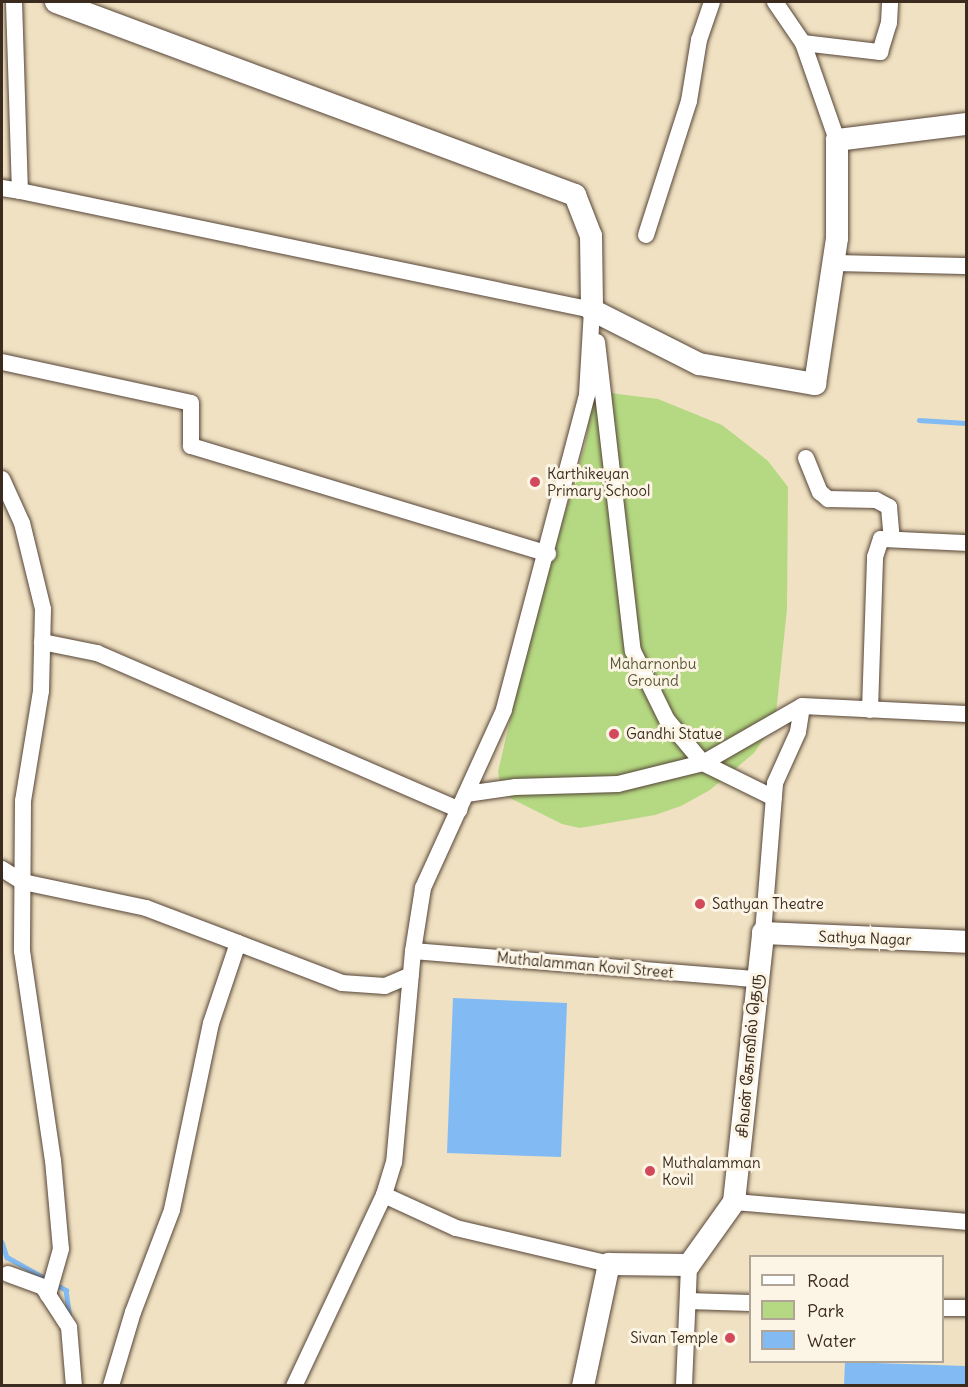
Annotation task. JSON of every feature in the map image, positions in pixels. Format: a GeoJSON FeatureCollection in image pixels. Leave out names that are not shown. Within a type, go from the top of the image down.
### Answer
{"type":"FeatureCollection","features":[{"type":"Feature","properties":{"kind":"street"},"geometry":{"type":"LineString","coordinates":[[14,2],[20,190]]}},
{"type":"Feature","properties":{"kind":"street"},"geometry":{"type":"LineString","coordinates":[[56,2],[575,195],[591,236],[592,310],[587,395],[548,554],[504,710],[423,888],[413,951],[394,1162],[384,1195],[294,1386]]}},
{"type":"Feature","properties":{"kind":"street"},"geometry":{"type":"LineString","coordinates":[[646,234],[688,101],[699,40],[712,2]]}},
{"type":"Feature","properties":{"kind":"street"},"geometry":{"type":"LineString","coordinates":[[2,188],[592,310],[699,364],[816,384],[837,238],[837,140],[803,43],[775,2]]}},
{"type":"Feature","properties":{"kind":"street"},"geometry":{"type":"LineString","coordinates":[[803,43],[880,52],[889,23],[890,2]]}},
{"type":"Feature","properties":{"kind":"street"},"geometry":{"type":"LineString","coordinates":[[837,140],[966,124]]}},
{"type":"Feature","properties":{"kind":"street"},"geometry":{"type":"LineString","coordinates":[[833,263],[966,266]]}},
{"type":"Feature","properties":{"kind":"street"},"geometry":{"type":"LineString","coordinates":[[592,310],[633,651],[668,720],[703,763],[774,798]]}},
{"type":"Feature","properties":{"kind":"street"},"geometry":{"type":"LineString","coordinates":[[2,362],[191,403],[191,446],[548,554]]}},
{"type":"Feature","properties":{"kind":"street"},"geometry":{"type":"LineString","coordinates":[[806,458],[820,492],[828,499],[876,500],[889,507],[892,539]]}},
{"type":"Feature","properties":{"kind":"street"},"geometry":{"type":"LineString","coordinates":[[2,479],[22,523],[43,609],[41,691],[23,801],[22,951],[53,1160],[61,1249],[48,1295]]}},
{"type":"Feature","properties":{"kind":"street"},"geometry":{"type":"LineString","coordinates":[[870,710],[875,557],[881,539],[966,543]]}},
{"type":"Feature","properties":{"kind":"street"},"geometry":{"type":"LineString","coordinates":[[42,642],[97,653],[459,810]]}},
{"type":"Feature","properties":{"kind":"street"},"geometry":{"type":"LineString","coordinates":[[466,794],[515,787],[618,784],[703,763],[802,706],[966,714]]}},
{"type":"Feature","properties":{"kind":"street","name":"சிவன் கோவில் தெரு"},"geometry":{"type":"LineString","coordinates":[[689,1265],[734,1202],[751,1065],[756,979],[763,933],[775,783],[798,732],[802,706]]}},
{"type":"Feature","properties":{"kind":"street"},"geometry":{"type":"LineString","coordinates":[[2,869],[23,882],[146,908],[342,983],[385,987],[411,975]]}},
{"type":"Feature","properties":{"kind":"street","name":"Sathya Nagar"},"geometry":{"type":"LineString","coordinates":[[763,933],[966,942]]}},
{"type":"Feature","properties":{"kind":"street"},"geometry":{"type":"LineString","coordinates":[[111,1386],[133,1312],[172,1210],[211,1023],[237,943]]}},
{"type":"Feature","properties":{"kind":"street","name":"Muthalamman Kovil Street"},"geometry":{"type":"LineString","coordinates":[[413,951],[756,979]]}},
{"type":"Feature","properties":{"kind":"street"},"geometry":{"type":"LineString","coordinates":[[384,1195],[456,1228],[609,1264],[689,1265],[684,1386]]}},
{"type":"Feature","properties":{"kind":"street"},"geometry":{"type":"LineString","coordinates":[[734,1202],[966,1222]]}},
{"type":"Feature","properties":{"kind":"street"},"geometry":{"type":"LineString","coordinates":[[583,1386],[609,1264]]}},
{"type":"Feature","properties":{"kind":"street"},"geometry":{"type":"LineString","coordinates":[[8,1274],[43,1287],[69,1327],[74,1386]]}},
{"type":"Feature","properties":{"kind":"street"},"geometry":{"type":"LineString","coordinates":[[688,1301],[749,1303]]}},
{"type":"Feature","properties":{"kind":"street"},"geometry":{"type":"LineString","coordinates":[[944,1308],[966,1308]]}},
{"type":"Feature","properties":{"kind":"green space","name":"Maharnonbu Ground"},"geometry":{"type":"Polygon","coordinates":[[[594,391],[658,399],[722,425],[768,461],[788,487],[787,609],[775,723],[754,753],[710,790],[681,806],[655,815],[580,828],[562,824],[502,794],[498,772],[531,629],[585,445],[594,391]]]}},
{"type":"Feature","properties":{"kind":"water"},"geometry":{"type":"Polygon","coordinates":[[[453,998],[567,1003],[561,1157],[447,1153],[453,998]]]}},
{"type":"Feature","properties":{"kind":"water"},"geometry":{"type":"Polygon","coordinates":[[[845,1363],[966,1366],[966,1385],[844,1385],[845,1363]]]}},
{"type":"Feature","properties":{"kind":"waterway"},"geometry":{"type":"LineString","coordinates":[[919,420],[966,423]]}},
{"type":"Feature","properties":{"kind":"waterway"},"geometry":{"type":"LineString","coordinates":[[2,1242],[7,1257],[66,1290],[70,1318]]}},
{"type":"Feature","properties":{"kind":"place","name":"Karthikeyan Primary School"},"geometry":{"type":"Point","coordinates":[535,482]}},
{"type":"Feature","properties":{"kind":"place","name":"Gandhi Statue"},"geometry":{"type":"Point","coordinates":[614,734]}},
{"type":"Feature","properties":{"kind":"place","name":"Sathyan Theatre"},"geometry":{"type":"Point","coordinates":[700,904]}},
{"type":"Feature","properties":{"kind":"place","name":"Muthalamman Kovil"},"geometry":{"type":"Point","coordinates":[650,1171]}},
{"type":"Feature","properties":{"kind":"place","name":"Sivan Temple"},"geometry":{"type":"Point","coordinates":[730,1338]}}]}
